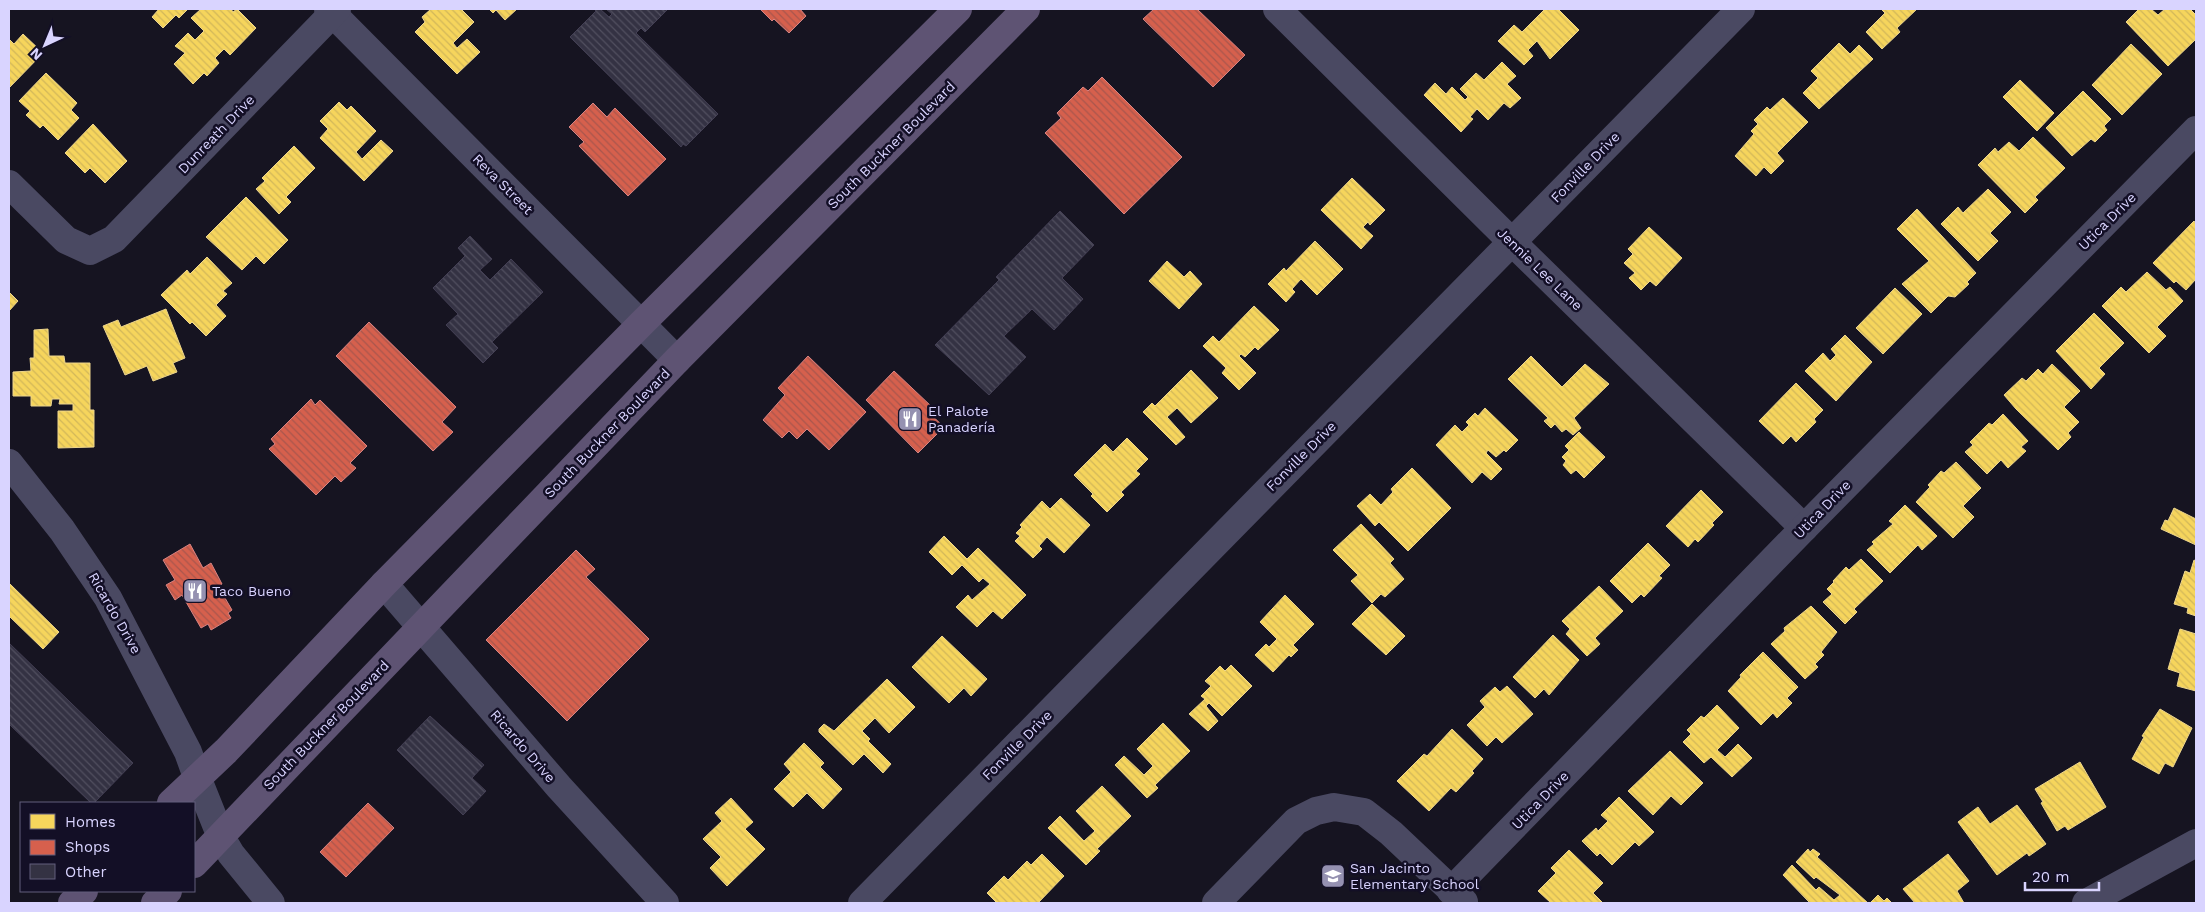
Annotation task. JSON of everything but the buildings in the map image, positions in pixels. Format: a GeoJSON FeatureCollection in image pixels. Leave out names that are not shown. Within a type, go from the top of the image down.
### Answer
{"type":"FeatureCollection","features":[{"type":"Feature","properties":{"kind":"main road"},"geometry":{"type":"LineString","coordinates":[[171,802],[226,751],[384,584],[958,9]]}},
{"type":"Feature","properties":{"kind":"main road","name":"South Buckner Boulevard"},"geometry":{"type":"LineString","coordinates":[[195,863],[420,626],[677,360],[1026,9]]}},
{"type":"Feature","properties":{"kind":"main road"},"geometry":{"type":"LineString","coordinates":[[72,903],[83,892]]}},
{"type":"Feature","properties":{"kind":"main road"},"geometry":{"type":"LineString","coordinates":[[155,903],[167,892]]}},
{"type":"Feature","properties":{"kind":"street","name":"Jennie Lee Lane"},"geometry":{"type":"LineString","coordinates":[[1277,9],[1804,528]]}},
{"type":"Feature","properties":{"kind":"street","name":"Fonville Drive"},"geometry":{"type":"LineString","coordinates":[[862,903],[1741,9]]}},
{"type":"Feature","properties":{"kind":"street","name":"Reva Street"},"geometry":{"type":"LineString","coordinates":[[332,10],[677,360]]}},
{"type":"Feature","properties":{"kind":"street","name":"Dunreath Drive"},"geometry":{"type":"LineString","coordinates":[[9,184],[66,240],[90,251],[114,239],[332,10]]}},
{"type":"Feature","properties":{"kind":"street","name":"Utica Drive"},"geometry":{"type":"LineString","coordinates":[[1458,897],[1804,528],[2196,130]]}},
{"type":"Feature","properties":{"kind":"street","name":"Ricardo Drive"},"geometry":{"type":"LineString","coordinates":[[9,463],[62,530],[108,598],[188,752],[220,837],[230,854],[271,903]]}},
{"type":"Feature","properties":{"kind":"street","name":"Ricardo Drive"},"geometry":{"type":"LineString","coordinates":[[384,584],[559,787],[665,903]]}},
{"type":"Feature","properties":{"kind":"street"},"geometry":{"type":"LineString","coordinates":[[1216,903],[1296,821],[1316,811],[1334,806],[1364,812],[1391,833],[1458,897]]}},
{"type":"Feature","properties":{"kind":"street"},"geometry":{"type":"LineString","coordinates":[[2086,903],[2196,842]]}},
{"type":"Feature","properties":{"kind":"place","name":"El Palote Panadería"},"geometry":{"type":"Point","coordinates":[910,419]}},
{"type":"Feature","properties":{"kind":"place","name":"Taco Bueno"},"geometry":{"type":"Point","coordinates":[195,591]}},
{"type":"Feature","properties":{"kind":"place","name":"San Jacinto Elementary School"},"geometry":{"type":"Point","coordinates":[1333,876]}}]}
